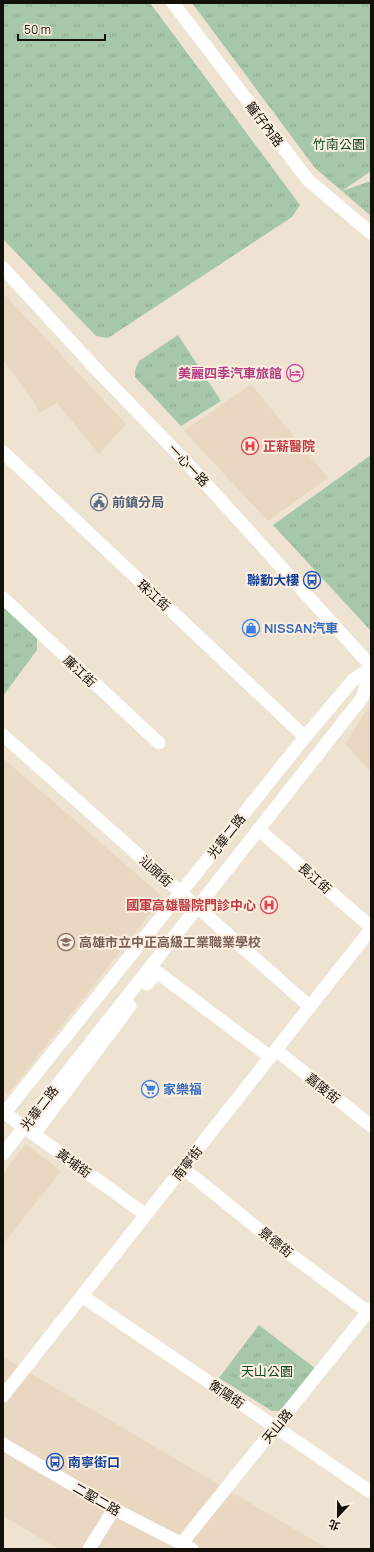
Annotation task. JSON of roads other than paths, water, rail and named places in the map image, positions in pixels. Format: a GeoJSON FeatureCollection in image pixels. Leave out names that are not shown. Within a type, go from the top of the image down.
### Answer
{"type":"FeatureCollection","features":[{"type":"Feature","properties":{"kind":"street","name":"籬仔內路"},"geometry":{"type":"LineString","coordinates":[[173,3],[308,180],[371,233]]}},
{"type":"Feature","properties":{"kind":"street","name":"一心一路"},"geometry":{"type":"LineString","coordinates":[[5,276],[187,462],[371,668]]}},
{"type":"Feature","properties":{"kind":"street","name":"珠江街"},"geometry":{"type":"LineString","coordinates":[[3,452],[305,737]]}},
{"type":"Feature","properties":{"kind":"street","name":"廉江街"},"geometry":{"type":"LineString","coordinates":[[3,598],[159,743]]}},
{"type":"Feature","properties":{"kind":"street","name":"光華二路"},"geometry":{"type":"LineString","coordinates":[[4,1113],[305,737],[353,680],[371,668]]}},
{"type":"Feature","properties":{"kind":"street","name":"光華二路"},"geometry":{"type":"LineString","coordinates":[[3,1154],[29,1130],[105,1025],[200,910],[258,830],[362,698],[371,668]]}},
{"type":"Feature","properties":{"kind":"street","name":"汕頭街"},"geometry":{"type":"LineString","coordinates":[[3,735],[310,1007]]}},
{"type":"Feature","properties":{"kind":"street","name":"長江街"},"geometry":{"type":"LineString","coordinates":[[258,830],[371,928]]}},
{"type":"Feature","properties":{"kind":"street"},"geometry":{"type":"LineString","coordinates":[[29,1130],[157,972],[200,910]]}},
{"type":"Feature","properties":{"kind":"street","name":"南寧街"},"geometry":{"type":"LineString","coordinates":[[3,1396],[371,928]]}},
{"type":"Feature","properties":{"kind":"street","name":"嘉陵街"},"geometry":{"type":"LineString","coordinates":[[157,972],[273,1053],[371,1126]]}},
{"type":"Feature","properties":{"kind":"street"},"geometry":{"type":"LineString","coordinates":[[87,1011],[105,1025]]}},
{"type":"Feature","properties":{"kind":"street","name":"黃埔街"},"geometry":{"type":"LineString","coordinates":[[4,1113],[146,1215]]}},
{"type":"Feature","properties":{"kind":"street","name":"景德街"},"geometry":{"type":"LineString","coordinates":[[183,1168],[283,1249],[370,1311]]}},
{"type":"Feature","properties":{"kind":"street","name":"衡陽街"},"geometry":{"type":"LineString","coordinates":[[82,1296],[371,1492]]}},
{"type":"Feature","properties":{"kind":"street","name":"天山路"},"geometry":{"type":"LineString","coordinates":[[187,1546],[275,1427],[370,1311]]}},
{"type":"Feature","properties":{"kind":"street","name":"二聖二路"},"geometry":{"type":"LineString","coordinates":[[3,1444],[114,1509],[187,1546]]}},
{"type":"Feature","properties":{"kind":"street"},"geometry":{"type":"LineString","coordinates":[[89,1549],[114,1509]]}},
{"type":"Feature","properties":{"kind":"place","name":"美麗四季汽車旅館"},"geometry":{"type":"Point","coordinates":[295,373]}},
{"type":"Feature","properties":{"kind":"place","name":"正薪醫院"},"geometry":{"type":"Point","coordinates":[250,446]}},
{"type":"Feature","properties":{"kind":"place","name":"前鎮分局"},"geometry":{"type":"Point","coordinates":[99,502]}},
{"type":"Feature","properties":{"kind":"place","name":"聯勤大樓"},"geometry":{"type":"Point","coordinates":[312,580]}},
{"type":"Feature","properties":{"kind":"place","name":"NISSAN汽車"},"geometry":{"type":"Point","coordinates":[251,628]}},
{"type":"Feature","properties":{"kind":"place","name":"國軍高雄醫院門診中心"},"geometry":{"type":"Point","coordinates":[269,905]}},
{"type":"Feature","properties":{"kind":"place","name":"高雄市立中正高級工業職業學校"},"geometry":{"type":"Point","coordinates":[66,942]}},
{"type":"Feature","properties":{"kind":"place","name":"家樂福"},"geometry":{"type":"Point","coordinates":[150,1089]}},
{"type":"Feature","properties":{"kind":"place","name":"南寧街口"},"geometry":{"type":"Point","coordinates":[55,1462]}},
{"type":"Feature","properties":{"kind":"park label","name":"竹南公園"},"geometry":{"type":"Point","coordinates":[339,144]}},
{"type":"Feature","properties":{"kind":"park label","name":"天山公園"},"geometry":{"type":"Point","coordinates":[267,1371]}}]}
